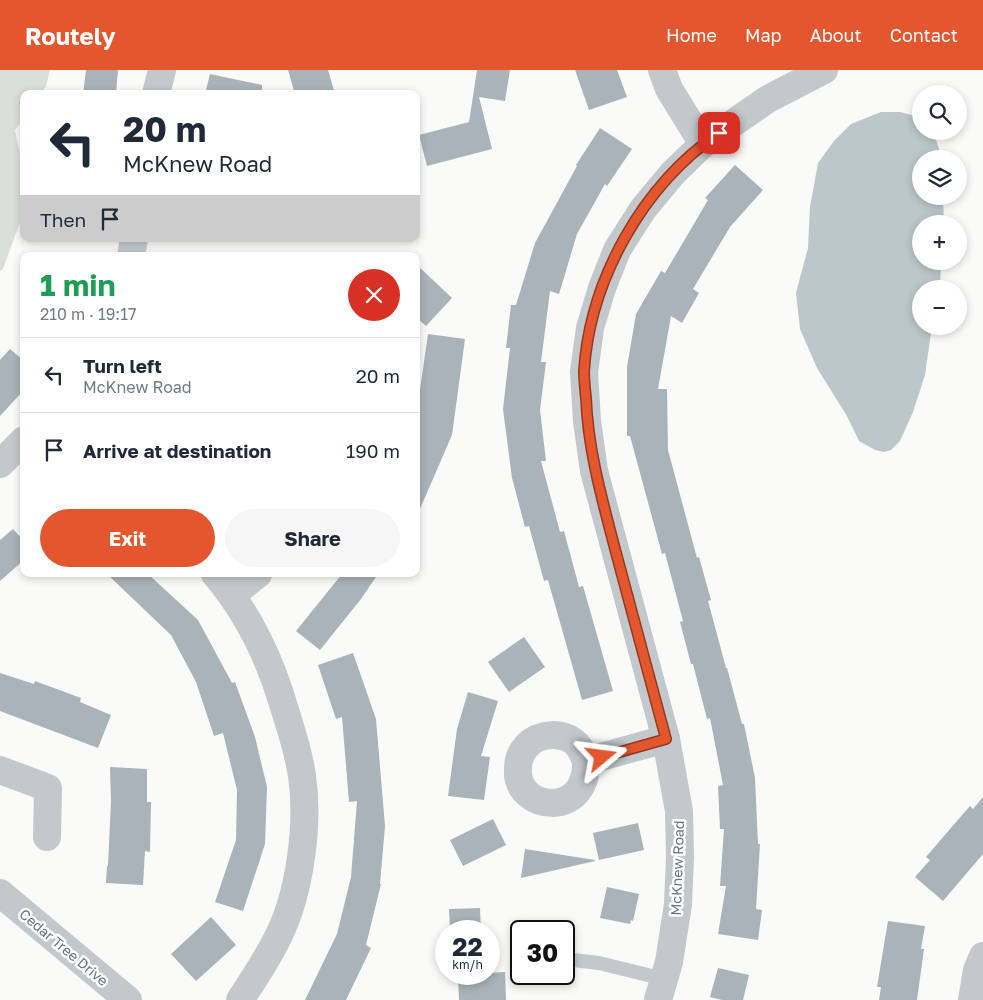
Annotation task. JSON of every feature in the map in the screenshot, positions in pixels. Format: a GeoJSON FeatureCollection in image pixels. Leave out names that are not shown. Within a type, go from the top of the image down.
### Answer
{"type":"FeatureCollection","features":[{"type":"Feature","properties":{"kind":"street"},"geometry":{"type":"LineString","coordinates":[[157,90],[162,70]]}},
{"type":"Feature","properties":{"kind":"street"},"geometry":{"type":"LineString","coordinates":[[662,70],[669,89],[703,144]]}},
{"type":"Feature","properties":{"kind":"street","name":"McKnew Road"},"geometry":{"type":"LineString","coordinates":[[661,990],[669,962],[678,904],[679,810],[666,739],[594,471],[587,421],[584,372],[590,328],[602,288],[617,250],[643,209],[673,172],[703,144],[768,99],[824,70]]}},
{"type":"Feature","properties":{"kind":"street"},"geometry":{"type":"LineString","coordinates":[[0,464],[20,444]]}},
{"type":"Feature","properties":{"kind":"street"},"geometry":{"type":"LineString","coordinates":[[218,577],[232,594],[262,647],[277,684],[293,734],[302,776],[305,817],[300,860],[288,910],[279,934],[258,974],[240,1000]]}},
{"type":"Feature","properties":{"kind":"street"},"geometry":{"type":"LineString","coordinates":[[232,594],[254,577]]}},
{"type":"Feature","properties":{"kind":"street"},"geometry":{"type":"LineString","coordinates":[[586,761],[666,739]]}},
{"type":"Feature","properties":{"kind":"street"},"geometry":{"type":"LineString","coordinates":[[0,770],[48,788],[47,837]]}},
{"type":"Feature","properties":{"kind":"street","name":"Cedar Tree Drive"},"geometry":{"type":"LineString","coordinates":[[0,893],[128,1000]]}},
{"type":"Feature","properties":{"kind":"street"},"geometry":{"type":"LineString","coordinates":[[972,1000],[977,970],[983,956]]}},
{"type":"Feature","properties":{"kind":"lane"},"geometry":{"type":"LineString","coordinates":[[575,960],[599,963],[661,990]]}},
{"type":"Feature","properties":{"kind":"shaded area"},"geometry":{"type":"Polygon","coordinates":[[[0,70],[50,70],[46,86],[43,90],[20,90],[20,123],[15,130],[20,155],[20,222],[3,269],[0,271],[0,70]]]}},
{"type":"Feature","properties":{"kind":"shaded area"},"geometry":{"type":"Polygon","coordinates":[[[881,112],[900,112],[912,115],[912,140],[936,140],[939,150],[912,150],[912,205],[943,205],[944,215],[912,215],[912,270],[941,270],[940,280],[912,280],[912,335],[931,335],[925,375],[913,412],[900,441],[891,450],[884,452],[875,450],[859,441],[847,416],[817,368],[800,329],[796,293],[808,248],[810,207],[818,163],[834,141],[851,124],[881,112]]]}},
{"type":"Feature","properties":{"kind":"building"},"geometry":{"type":"Polygon","coordinates":[[[86,70],[118,70],[116,90],[84,90],[86,70]]]}},
{"type":"Feature","properties":{"kind":"building"},"geometry":{"type":"Polygon","coordinates":[[[288,70],[328,70],[334,90],[294,90],[288,70]]]}},
{"type":"Feature","properties":{"kind":"building"},"geometry":{"type":"Polygon","coordinates":[[[477,70],[510,70],[505,101],[479,97],[492,149],[427,166],[420,135],[469,122],[477,70]]]}},
{"type":"Feature","properties":{"kind":"building"},"geometry":{"type":"Polygon","coordinates":[[[575,70],[617,70],[627,97],[589,110],[575,70]]]}},
{"type":"Feature","properties":{"kind":"building"},"geometry":{"type":"Polygon","coordinates":[[[210,74],[262,85],[262,90],[206,90],[210,74]]]}},
{"type":"Feature","properties":{"kind":"building"},"geometry":{"type":"Polygon","coordinates":[[[600,128],[632,149],[607,186],[605,184],[577,234],[559,294],[550,291],[541,362],[546,362],[540,410],[546,461],[541,461],[560,532],[564,531],[579,587],[583,586],[613,691],[582,700],[548,580],[544,581],[529,526],[525,527],[512,478],[503,409],[510,348],[506,348],[511,305],[516,305],[535,243],[576,165],[600,128]]]}},
{"type":"Feature","properties":{"kind":"building"},"geometry":{"type":"Polygon","coordinates":[[[735,165],[763,190],[730,227],[693,289],[699,293],[682,323],[671,316],[658,389],[667,389],[668,450],[697,558],[699,557],[711,600],[708,601],[726,668],[742,724],[744,724],[755,778],[758,844],[760,844],[756,909],[762,910],[758,940],[718,934],[726,886],[720,886],[724,829],[720,829],[718,786],[723,785],[710,718],[707,719],[693,664],[691,664],[680,622],[683,621],[665,553],[662,554],[630,436],[627,436],[627,367],[636,314],[661,271],[665,273],[708,200],[705,198],[735,165]]]}},
{"type":"Feature","properties":{"kind":"building"},"geometry":{"type":"Polygon","coordinates":[[[420,268],[452,298],[426,326],[420,321],[420,268]]]}},
{"type":"Feature","properties":{"kind":"building"},"geometry":{"type":"Polygon","coordinates":[[[428,334],[465,339],[452,435],[420,509],[420,390],[428,334]]]}},
{"type":"Feature","properties":{"kind":"building"},"geometry":{"type":"Polygon","coordinates":[[[10,349],[20,358],[20,394],[0,416],[0,360],[10,349]]]}},
{"type":"Feature","properties":{"kind":"building"},"geometry":{"type":"Polygon","coordinates":[[[13,529],[20,537],[20,564],[0,581],[0,540],[13,529]]]}},
{"type":"Feature","properties":{"kind":"building"},"geometry":{"type":"Polygon","coordinates":[[[110,577],[151,577],[198,620],[232,683],[235,682],[255,737],[267,787],[265,844],[243,911],[215,902],[236,840],[237,790],[223,733],[214,736],[196,682],[171,635],[110,577]]]}},
{"type":"Feature","properties":{"kind":"building"},"geometry":{"type":"Polygon","coordinates":[[[340,577],[376,577],[361,599],[320,650],[296,631],[340,577]]]}},
{"type":"Feature","properties":{"kind":"building"},"geometry":{"type":"Polygon","coordinates":[[[524,637],[545,667],[509,692],[488,662],[524,637]]]}},
{"type":"Feature","properties":{"kind":"building"},"geometry":{"type":"Polygon","coordinates":[[[353,653],[376,719],[385,826],[381,884],[366,945],[371,948],[346,1000],[305,1000],[337,934],[351,877],[357,801],[349,802],[342,717],[336,719],[318,665],[353,653]]]}},
{"type":"Feature","properties":{"kind":"building"},"geometry":{"type":"Polygon","coordinates":[[[0,673],[34,684],[35,681],[81,698],[80,702],[111,715],[98,748],[0,711],[0,673]]]}},
{"type":"Feature","properties":{"kind":"building"},"geometry":{"type":"Polygon","coordinates":[[[468,692],[498,701],[481,756],[490,757],[484,800],[448,796],[457,729],[468,692]]]}},
{"type":"Feature","properties":{"kind":"building"},"geometry":{"type":"Polygon","coordinates":[[[110,767],[147,769],[147,802],[151,802],[150,852],[145,851],[143,885],[106,883],[111,801],[110,767]]]}},
{"type":"Feature","properties":{"kind":"building"},"geometry":{"type":"Polygon","coordinates":[[[983,797],[983,854],[943,901],[915,877],[930,860],[926,857],[970,806],[973,809],[983,797]]]}},
{"type":"Feature","properties":{"kind":"building"},"geometry":{"type":"Polygon","coordinates":[[[493,819],[506,845],[463,866],[450,840],[493,819]]]}},
{"type":"Feature","properties":{"kind":"building"},"geometry":{"type":"Polygon","coordinates":[[[638,823],[644,850],[599,860],[593,833],[638,823]]]}},
{"type":"Feature","properties":{"kind":"building"},"geometry":{"type":"Polygon","coordinates":[[[525,849],[595,860],[595,861],[521,878],[525,849]]]}},
{"type":"Feature","properties":{"kind":"building"},"geometry":{"type":"Polygon","coordinates":[[[607,887],[639,894],[633,921],[631,920],[630,924],[600,918],[607,887]]]}},
{"type":"Feature","properties":{"kind":"building"},"geometry":{"type":"Polygon","coordinates":[[[480,908],[481,920],[450,920],[449,909],[480,908]]]}},
{"type":"Feature","properties":{"kind":"building"},"geometry":{"type":"Polygon","coordinates":[[[211,917],[236,945],[196,981],[171,954],[211,917]]]}},
{"type":"Feature","properties":{"kind":"building"},"geometry":{"type":"Polygon","coordinates":[[[888,921],[925,926],[921,949],[924,949],[917,1000],[879,1000],[881,987],[877,987],[888,921]]]}},
{"type":"Feature","properties":{"kind":"building"},"geometry":{"type":"Polygon","coordinates":[[[718,968],[749,975],[743,1000],[722,1000],[710,997],[718,968]]]}},
{"type":"Feature","properties":{"kind":"building"},"geometry":{"type":"Polygon","coordinates":[[[500,972],[505,972],[506,1000],[459,1000],[458,985],[500,985],[500,972]]]}},
{"type":"Feature","properties":{"kind":"route"},"geometry":{"type":"LineString","coordinates":[[602,757],[666,739],[594,471],[587,421],[584,372],[590,328],[602,288],[617,250],[643,209],[673,172],[703,144],[719,133]]}}]}
